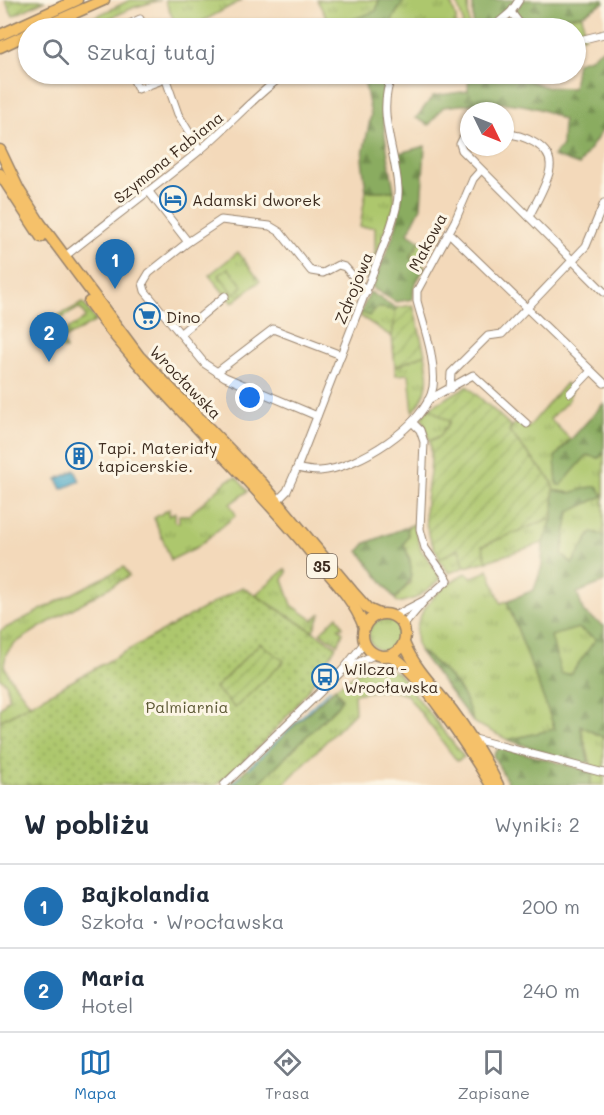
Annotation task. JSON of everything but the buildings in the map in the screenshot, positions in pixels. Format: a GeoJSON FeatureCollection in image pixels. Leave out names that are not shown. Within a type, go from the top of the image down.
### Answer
{"type":"FeatureCollection","features":[{"type":"Feature","properties":{"kind":"main road"},"geometry":{"type":"LineString","coordinates":[[42,18],[76,4],[104,0]]}},
{"type":"Feature","properties":{"kind":"main road"},"geometry":{"type":"LineString","coordinates":[[56,18],[76,4]]}},
{"type":"Feature","properties":{"kind":"main road"},"geometry":{"type":"LineString","coordinates":[[0,35],[18,28]]}},
{"type":"Feature","properties":{"kind":"main road"},"geometry":{"type":"LineString","coordinates":[[0,47],[18,39]]}},
{"type":"Feature","properties":{"kind":"main road","name":"Wrocławska"},"geometry":{"type":"LineString","coordinates":[[0,150],[26,202],[139,356],[277,501],[368,609],[379,614]]}},
{"type":"Feature","properties":{"kind":"main road","name":"Wrocławska"},"geometry":{"type":"LineString","coordinates":[[0,174],[20,207],[122,348],[274,509],[348,599],[364,627]]}},
{"type":"Feature","properties":{"kind":"main road"},"geometry":{"type":"LineString","coordinates":[[364,627],[371,618],[379,614],[394,616],[403,626],[404,643],[415,664],[475,738],[498,785]]}},
{"type":"Feature","properties":{"kind":"main road","name":"35"},"geometry":{"type":"LineString","coordinates":[[364,627],[365,642]]}},
{"type":"Feature","properties":{"kind":"main road"},"geometry":{"type":"LineString","coordinates":[[365,642],[376,654],[391,656],[407,668],[446,717],[492,785]]}},
{"type":"Feature","properties":{"kind":"main road"},"geometry":{"type":"LineString","coordinates":[[391,656],[400,650],[404,643]]}},
{"type":"Feature","properties":{"kind":"street"},"geometry":{"type":"LineString","coordinates":[[503,18],[519,0]]}},
{"type":"Feature","properties":{"kind":"street"},"geometry":{"type":"LineString","coordinates":[[510,12],[515,18]]}},
{"type":"Feature","properties":{"kind":"street"},"geometry":{"type":"LineString","coordinates":[[586,38],[604,34]]}},
{"type":"Feature","properties":{"kind":"street"},"geometry":{"type":"LineString","coordinates":[[136,84],[138,89],[148,84]]}},
{"type":"Feature","properties":{"kind":"street"},"geometry":{"type":"LineString","coordinates":[[168,84],[178,114],[200,150]]}},
{"type":"Feature","properties":{"kind":"street","name":"Szymona Fabiana"},"geometry":{"type":"LineString","coordinates":[[64,256],[200,150],[272,84]]}},
{"type":"Feature","properties":{"kind":"street","name":"Zdrojowa"},"geometry":{"type":"LineString","coordinates":[[277,501],[287,491],[297,468],[366,292],[397,205],[398,188],[386,110],[388,84]]}},
{"type":"Feature","properties":{"kind":"street"},"geometry":{"type":"LineString","coordinates":[[514,135],[526,137],[549,158],[550,168],[529,217]]}},
{"type":"Feature","properties":{"kind":"street"},"geometry":{"type":"LineString","coordinates":[[467,156],[604,292]]}},
{"type":"Feature","properties":{"kind":"street","name":"Makowa"},"geometry":{"type":"LineString","coordinates":[[428,400],[433,389],[433,372],[417,301],[417,291],[449,232],[473,179],[480,170]]}},
{"type":"Feature","properties":{"kind":"street"},"geometry":{"type":"LineString","coordinates":[[149,192],[188,242]]}},
{"type":"Feature","properties":{"kind":"street"},"geometry":{"type":"LineString","coordinates":[[450,388],[451,373],[488,336],[502,334],[586,246],[604,203]]}},
{"type":"Feature","properties":{"kind":"street"},"geometry":{"type":"LineString","coordinates":[[317,416],[217,372],[205,363],[145,291],[143,283],[149,273],[188,242],[221,220],[270,226],[280,232],[311,271],[323,273],[338,265],[345,267],[366,292]]}},
{"type":"Feature","properties":{"kind":"street"},"geometry":{"type":"LineString","coordinates":[[449,232],[604,383]]}},
{"type":"Feature","properties":{"kind":"street"},"geometry":{"type":"LineString","coordinates":[[181,333],[225,296]]}},
{"type":"Feature","properties":{"kind":"street"},"geometry":{"type":"LineString","coordinates":[[217,372],[273,329],[341,355]]}},
{"type":"Feature","properties":{"kind":"street"},"geometry":{"type":"LineString","coordinates":[[570,393],[591,371]]}},
{"type":"Feature","properties":{"kind":"street"},"geometry":{"type":"LineString","coordinates":[[297,468],[320,471],[346,463],[393,440],[412,422],[428,400],[473,375],[527,424]]}},
{"type":"Feature","properties":{"kind":"street"},"geometry":{"type":"LineString","coordinates":[[403,626],[425,600],[448,580],[425,548],[420,529],[424,442],[420,430],[412,422]]}},
{"type":"Feature","properties":{"kind":"street"},"geometry":{"type":"LineString","coordinates":[[394,616],[425,600]]}},
{"type":"Feature","properties":{"kind":"street"},"geometry":{"type":"LineString","coordinates":[[224,785],[343,670],[365,642]]}},
{"type":"Feature","properties":{"kind":"street"},"geometry":{"type":"LineString","coordinates":[[343,670],[376,654]]}},
{"type":"Feature","properties":{"kind":"street"},"geometry":{"type":"LineString","coordinates":[[446,717],[475,738],[604,773]]}},
{"type":"Feature","properties":{"kind":"street"},"geometry":{"type":"LineString","coordinates":[[487,762],[487,751],[495,743]]}},
{"type":"Feature","properties":{"kind":"green space"},"geometry":{"type":"Polygon","coordinates":[[[5,0],[45,0],[13,16],[5,0]]]}},
{"type":"Feature","properties":{"kind":"green space"},"geometry":{"type":"Polygon","coordinates":[[[130,0],[161,0],[135,7],[110,18],[92,18],[130,0]]]}},
{"type":"Feature","properties":{"kind":"green space"},"geometry":{"type":"Polygon","coordinates":[[[165,0],[242,0],[209,18],[173,18],[165,0]]]}},
{"type":"Feature","properties":{"kind":"green space"},"geometry":{"type":"Polygon","coordinates":[[[317,0],[379,0],[376,11],[360,18],[327,18],[317,0]]]}},
{"type":"Feature","properties":{"kind":"green space"},"geometry":{"type":"Polygon","coordinates":[[[379,0],[404,0],[393,18],[357,18],[376,11],[379,0]]]}},
{"type":"Feature","properties":{"kind":"green space"},"geometry":{"type":"Polygon","coordinates":[[[404,0],[450,0],[456,18],[393,18],[404,0]]]}},
{"type":"Feature","properties":{"kind":"green space"},"geometry":{"type":"Polygon","coordinates":[[[456,0],[468,0],[469,18],[462,18],[456,0]]]}},
{"type":"Feature","properties":{"kind":"green space"},"geometry":{"type":"Polygon","coordinates":[[[473,0],[516,0],[501,18],[473,18],[473,0]]]}},
{"type":"Feature","properties":{"kind":"green space"},"geometry":{"type":"Polygon","coordinates":[[[523,0],[604,0],[582,15],[518,18],[514,13],[523,0]]]}},
{"type":"Feature","properties":{"kind":"green space"},"geometry":{"type":"Polygon","coordinates":[[[582,15],[582,18],[554,18],[582,15]]]}},
{"type":"Feature","properties":{"kind":"green space"},"geometry":{"type":"Polygon","coordinates":[[[604,48],[604,128],[579,165],[553,156],[562,146],[563,120],[514,102],[460,102],[460,105],[443,107],[429,125],[416,118],[433,96],[468,91],[468,84],[538,84],[546,87],[573,88],[574,84],[586,84],[586,59],[604,48]]]}},
{"type":"Feature","properties":{"kind":"green space"},"geometry":{"type":"Polygon","coordinates":[[[365,84],[387,84],[383,115],[384,131],[394,191],[366,191],[362,159],[371,115],[365,84]]]}},
{"type":"Feature","properties":{"kind":"green space"},"geometry":{"type":"Polygon","coordinates":[[[425,146],[421,207],[408,233],[420,241],[410,258],[425,267],[414,286],[413,299],[396,302],[372,288],[392,238],[399,212],[401,186],[395,154],[425,146]]]}},
{"type":"Feature","properties":{"kind":"green space"},"geometry":{"type":"Polygon","coordinates":[[[366,191],[394,191],[395,204],[368,279],[366,277],[375,252],[375,227],[360,227],[366,191]]]}},
{"type":"Feature","properties":{"kind":"green space"},"geometry":{"type":"Polygon","coordinates":[[[420,241],[431,247],[421,265],[410,258],[420,241]]]}},
{"type":"Feature","properties":{"kind":"green space"},"geometry":{"type":"Polygon","coordinates":[[[238,252],[260,281],[232,303],[209,275],[238,252]]]}},
{"type":"Feature","properties":{"kind":"green space"},"geometry":{"type":"Polygon","coordinates":[[[228,268],[243,286],[234,294],[219,275],[228,268]]]}},
{"type":"Feature","properties":{"kind":"green space"},"geometry":{"type":"Polygon","coordinates":[[[370,292],[396,308],[396,311],[377,308],[369,316],[361,312],[370,292]]]}},
{"type":"Feature","properties":{"kind":"green space"},"geometry":{"type":"Polygon","coordinates":[[[83,303],[96,321],[62,340],[66,349],[58,348],[49,358],[49,352],[57,348],[57,343],[69,328],[85,319],[84,313],[79,308],[55,322],[57,328],[54,332],[48,326],[55,317],[83,303]]]}},
{"type":"Feature","properties":{"kind":"green space"},"geometry":{"type":"Polygon","coordinates":[[[413,305],[425,354],[395,367],[392,337],[396,308],[413,305]]]}},
{"type":"Feature","properties":{"kind":"green space"},"geometry":{"type":"Polygon","coordinates":[[[381,307],[396,311],[392,337],[360,316],[361,312],[381,307]]]}},
{"type":"Feature","properties":{"kind":"green space"},"geometry":{"type":"Polygon","coordinates":[[[425,354],[427,385],[413,412],[409,374],[396,375],[395,367],[425,354]]]}},
{"type":"Feature","properties":{"kind":"green space"},"geometry":{"type":"Polygon","coordinates":[[[566,383],[571,389],[569,400],[550,419],[570,439],[555,457],[561,485],[587,455],[599,458],[604,453],[604,536],[592,532],[572,564],[562,554],[569,512],[603,496],[592,487],[570,493],[553,490],[553,483],[509,431],[518,419],[528,428],[566,383]]]}},
{"type":"Feature","properties":{"kind":"green space"},"geometry":{"type":"Polygon","coordinates":[[[467,386],[511,426],[509,431],[553,483],[553,517],[482,546],[487,561],[465,567],[459,549],[440,558],[431,541],[425,513],[430,473],[430,441],[440,436],[450,422],[429,408],[467,386]]]}},
{"type":"Feature","properties":{"kind":"green space"},"geometry":{"type":"Polygon","coordinates":[[[604,403],[604,453],[599,458],[587,455],[561,485],[557,485],[555,457],[604,403]]]}},
{"type":"Feature","properties":{"kind":"green space"},"geometry":{"type":"Polygon","coordinates":[[[429,408],[450,422],[440,436],[430,441],[422,417],[429,408]]]}},
{"type":"Feature","properties":{"kind":"green space"},"geometry":{"type":"Polygon","coordinates":[[[236,477],[248,491],[230,504],[236,515],[197,547],[171,560],[154,518],[169,509],[169,516],[175,512],[175,522],[179,523],[179,515],[189,515],[228,480],[236,477]]]}},
{"type":"Feature","properties":{"kind":"green space"},"geometry":{"type":"Polygon","coordinates":[[[598,487],[603,496],[569,512],[562,554],[572,564],[592,532],[604,536],[604,582],[577,593],[584,613],[604,626],[604,738],[580,725],[589,763],[570,761],[508,740],[555,729],[507,601],[534,590],[542,566],[543,543],[553,517],[553,490],[570,493],[598,487]],[[578,628],[551,636],[561,674],[571,674],[596,639],[578,628]]]}},
{"type":"Feature","properties":{"kind":"green space"},"geometry":{"type":"Polygon","coordinates":[[[553,517],[543,543],[487,561],[481,546],[553,517]]]}},
{"type":"Feature","properties":{"kind":"green space"},"geometry":{"type":"Polygon","coordinates":[[[414,524],[421,550],[439,574],[440,580],[416,598],[398,603],[395,599],[410,583],[410,560],[404,544],[408,536],[407,527],[414,524]]]}},
{"type":"Feature","properties":{"kind":"green space"},"geometry":{"type":"Polygon","coordinates":[[[407,527],[408,536],[404,544],[410,561],[410,580],[395,599],[359,551],[366,543],[407,527]]]}},
{"type":"Feature","properties":{"kind":"green space"},"geometry":{"type":"Polygon","coordinates":[[[459,548],[465,567],[449,573],[438,559],[459,548]]]}},
{"type":"Feature","properties":{"kind":"green space"},"geometry":{"type":"Polygon","coordinates":[[[124,567],[129,576],[14,644],[6,654],[4,665],[9,676],[30,704],[0,721],[0,709],[9,697],[6,683],[0,678],[0,631],[124,567]]]}},
{"type":"Feature","properties":{"kind":"green space"},"geometry":{"type":"Polygon","coordinates":[[[285,569],[287,572],[283,580],[292,605],[313,620],[321,613],[313,631],[255,595],[285,569]]]}},
{"type":"Feature","properties":{"kind":"green space"},"geometry":{"type":"Polygon","coordinates":[[[488,569],[501,603],[507,601],[555,729],[508,740],[473,722],[465,702],[452,682],[436,664],[419,651],[416,639],[417,627],[427,605],[445,587],[465,573],[472,577],[488,569]]]}},
{"type":"Feature","properties":{"kind":"green space","name":"Palmiarnia"},"geometry":{"type":"Polygon","coordinates":[[[242,587],[336,646],[298,704],[268,738],[216,785],[0,785],[0,721],[242,587]]]}},
{"type":"Feature","properties":{"kind":"green space"},"geometry":{"type":"Polygon","coordinates":[[[337,616],[343,627],[338,628],[343,632],[338,644],[320,633],[337,616]]]}},
{"type":"Feature","properties":{"kind":"green space"},"geometry":{"type":"Polygon","coordinates":[[[385,619],[396,624],[401,635],[396,646],[385,651],[374,646],[369,635],[374,624],[385,619]]]}},
{"type":"Feature","properties":{"kind":"green space"},"geometry":{"type":"Polygon","coordinates":[[[578,628],[596,639],[571,674],[561,674],[550,636],[578,628]]]}},
{"type":"Feature","properties":{"kind":"green space"},"geometry":{"type":"Polygon","coordinates":[[[260,643],[284,661],[235,708],[215,688],[260,643]]]}},
{"type":"Feature","properties":{"kind":"green space"},"geometry":{"type":"Polygon","coordinates":[[[419,651],[446,673],[460,690],[473,722],[419,651]]]}},
{"type":"Feature","properties":{"kind":"green space"},"geometry":{"type":"Polygon","coordinates":[[[384,668],[398,673],[464,757],[457,761],[407,695],[388,691],[368,692],[354,694],[355,712],[283,785],[257,785],[337,706],[342,698],[335,688],[363,669],[384,668]]]}},
{"type":"Feature","properties":{"kind":"green space"},"geometry":{"type":"Polygon","coordinates":[[[335,688],[342,699],[337,706],[257,785],[229,785],[335,688]]]}},
{"type":"Feature","properties":{"kind":"green space"},"geometry":{"type":"Polygon","coordinates":[[[580,724],[604,738],[604,785],[590,785],[593,772],[580,724]]]}},
{"type":"Feature","properties":{"kind":"green space"},"geometry":{"type":"Polygon","coordinates":[[[500,747],[593,772],[590,785],[509,785],[493,755],[500,747]]]}},
{"type":"Feature","properties":{"kind":"water"},"geometry":{"type":"Polygon","coordinates":[[[75,470],[80,481],[62,489],[57,479],[75,470]]]}},
{"type":"Feature","properties":{"kind":"waterway"},"geometry":{"type":"LineString","coordinates":[[249,768],[330,689]]}},
{"type":"Feature","properties":{"kind":"waterway"},"geometry":{"type":"LineString","coordinates":[[231,785],[242,775]]}},
{"type":"Feature","properties":{"kind":"place","name":"Adamski dworek"},"geometry":{"type":"Point","coordinates":[173,199]}},
{"type":"Feature","properties":{"kind":"place","name":"Bajkolandia"},"geometry":{"type":"Point","coordinates":[115,289]}},
{"type":"Feature","properties":{"kind":"place","name":"Dino"},"geometry":{"type":"Point","coordinates":[147,316]}},
{"type":"Feature","properties":{"kind":"place","name":"Maria"},"geometry":{"type":"Point","coordinates":[49,362]}},
{"type":"Feature","properties":{"kind":"place","name":"Tapi. Materiały tapicerskie."},"geometry":{"type":"Point","coordinates":[79,456]}},
{"type":"Feature","properties":{"kind":"place","name":"Wilcza - Wrocławska"},"geometry":{"type":"Point","coordinates":[325,677]}}]}
